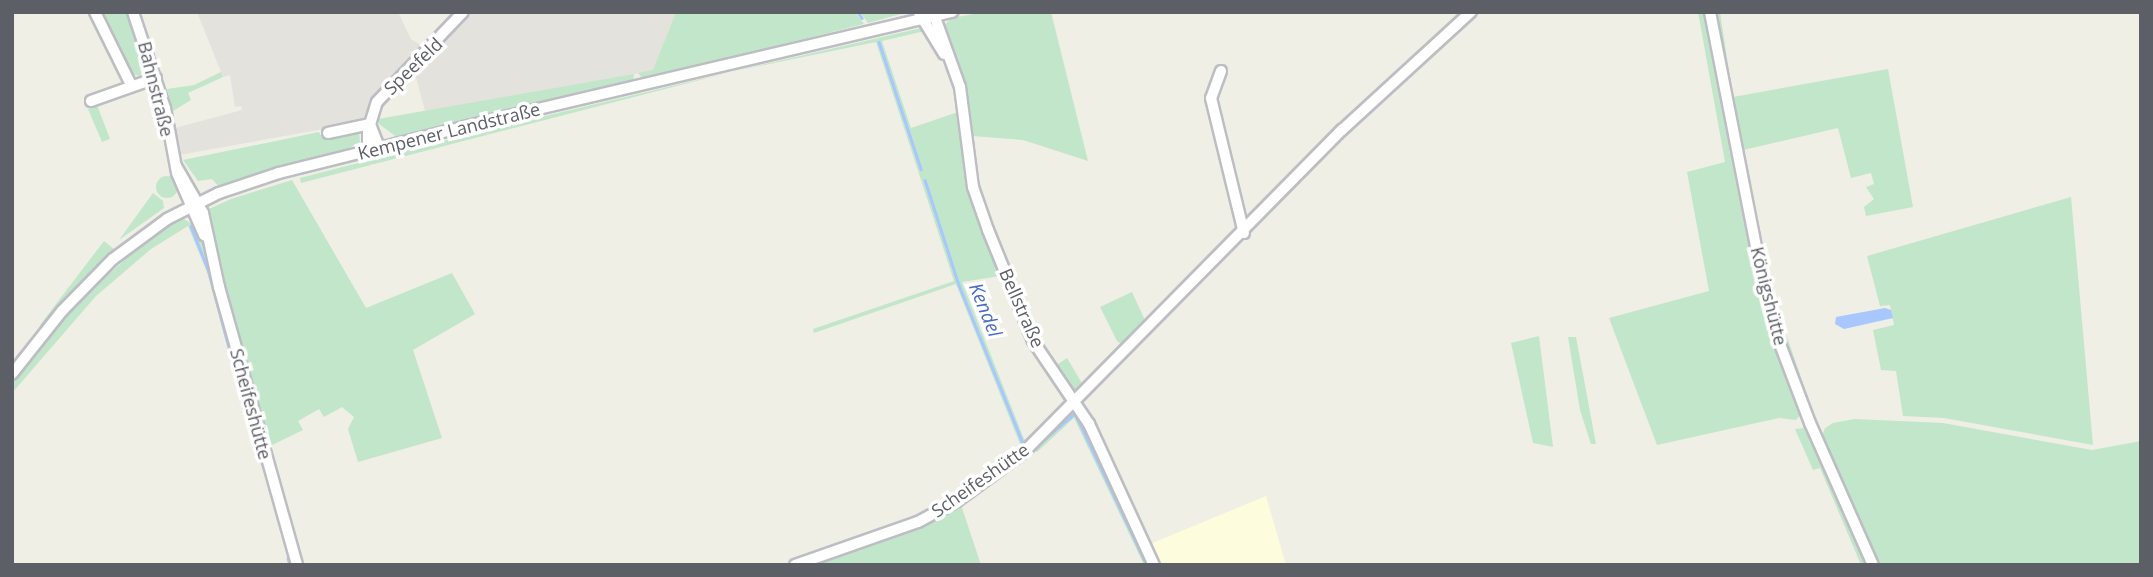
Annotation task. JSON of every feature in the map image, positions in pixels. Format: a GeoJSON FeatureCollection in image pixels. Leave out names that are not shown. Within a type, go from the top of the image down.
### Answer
{"type":"FeatureCollection","features":[{"type":"Feature","properties":{"kind":"street"},"geometry":{"type":"LineString","coordinates":[[95,12],[131,85]]}},
{"type":"Feature","properties":{"kind":"street","name":"Bahnstraße"},"geometry":{"type":"LineString","coordinates":[[133,12],[156,78],[176,166],[194,205]]}},
{"type":"Feature","properties":{"kind":"street","name":"Speefeld"},"geometry":{"type":"LineString","coordinates":[[368,151],[370,124],[381,96],[463,12]]}},
{"type":"Feature","properties":{"kind":"street","name":"Kempener Landstraße"},"geometry":{"type":"LineString","coordinates":[[12,374],[68,304],[113,259],[194,205],[268,176],[920,15],[952,12]]}},
{"type":"Feature","properties":{"kind":"street"},"geometry":{"type":"LineString","coordinates":[[1244,233],[1342,130],[1471,12]]}},
{"type":"Feature","properties":{"kind":"street","name":"Königshütte"},"geometry":{"type":"LineString","coordinates":[[1710,12],[1763,282],[1780,344],[1810,423],[1873,565]]}},
{"type":"Feature","properties":{"kind":"street","name":"Bellstraße"},"geometry":{"type":"LineString","coordinates":[[934,14],[956,72],[976,197],[1033,341],[1109,462],[1154,565]]}},
{"type":"Feature","properties":{"kind":"street","name":"Bellstraße"},"geometry":{"type":"LineString","coordinates":[[920,15],[956,72]]}},
{"type":"Feature","properties":{"kind":"street"},"geometry":{"type":"LineString","coordinates":[[1221,71],[1211,98],[1244,233]]}},
{"type":"Feature","properties":{"kind":"street"},"geometry":{"type":"LineString","coordinates":[[91,101],[156,78]]}},
{"type":"Feature","properties":{"kind":"street"},"geometry":{"type":"LineString","coordinates":[[328,133],[370,124],[379,148]]}},
{"type":"Feature","properties":{"kind":"street","name":"Scheifeshütte"},"geometry":{"type":"LineString","coordinates":[[194,205],[208,242],[297,565]]}},
{"type":"Feature","properties":{"kind":"street","name":"Scheifeshütte"},"geometry":{"type":"LineString","coordinates":[[795,565],[918,522],[957,501],[1024,452],[1085,396],[1244,233]]}},
{"type":"Feature","properties":{"kind":"shaded area"},"geometry":{"type":"Polygon","coordinates":[[[98,12],[126,12],[146,67],[140,76],[131,74],[98,12]]]}},
{"type":"Feature","properties":{"kind":"shaded area"},"geometry":{"type":"Polygon","coordinates":[[[197,12],[398,12],[411,39],[425,48],[379,92],[365,117],[329,128],[179,155],[175,128],[242,110],[241,106],[235,107],[230,75],[223,77],[197,12]]]}},
{"type":"Feature","properties":{"kind":"shaded area"},"geometry":{"type":"Polygon","coordinates":[[[469,12],[676,12],[653,71],[425,111],[414,70],[469,12]]]}},
{"type":"Feature","properties":{"kind":"shaded area"},"geometry":{"type":"Polygon","coordinates":[[[676,12],[855,12],[864,24],[643,79],[638,73],[653,70],[676,12]]]}},
{"type":"Feature","properties":{"kind":"shaded area"},"geometry":{"type":"Polygon","coordinates":[[[860,12],[908,12],[868,23],[860,12]]]}},
{"type":"Feature","properties":{"kind":"shaded area"},"geometry":{"type":"Polygon","coordinates":[[[984,12],[1051,12],[1088,161],[1023,140],[972,136],[963,83],[942,27],[952,18],[984,12]]]}},
{"type":"Feature","properties":{"kind":"shaded area"},"geometry":{"type":"Polygon","coordinates":[[[1698,12],[1705,12],[1748,228],[1802,413],[1796,420],[1779,418],[1657,445],[1609,318],[1709,291],[1687,172],[1725,162],[1698,12]]]}},
{"type":"Feature","properties":{"kind":"shaded area"},"geometry":{"type":"Polygon","coordinates":[[[1715,12],[1720,12],[1733,97],[1888,69],[1913,207],[1866,216],[1864,207],[1874,199],[1866,187],[1874,184],[1871,173],[1851,178],[1838,128],[1743,150],[1775,302],[1815,418],[1784,338],[1760,248],[1715,12]]]}},
{"type":"Feature","properties":{"kind":"shaded area"},"geometry":{"type":"Polygon","coordinates":[[[921,28],[925,31],[882,41],[911,128],[958,112],[969,193],[1000,276],[962,282],[1024,439],[1032,443],[1027,447],[1020,444],[956,284],[814,333],[813,329],[954,281],[876,42],[735,71],[921,28]]]}},
{"type":"Feature","properties":{"kind":"shaded area"},"geometry":{"type":"Polygon","coordinates":[[[221,72],[223,77],[188,93],[191,100],[173,111],[167,89],[194,85],[221,72]]]}},
{"type":"Feature","properties":{"kind":"shaded area"},"geometry":{"type":"Polygon","coordinates":[[[731,72],[301,183],[300,178],[490,129],[731,72]]]}},
{"type":"Feature","properties":{"kind":"shaded area"},"geometry":{"type":"Polygon","coordinates":[[[634,74],[633,82],[398,138],[379,124],[378,119],[634,74]]]}},
{"type":"Feature","properties":{"kind":"shaded area"},"geometry":{"type":"Polygon","coordinates":[[[591,102],[479,129],[407,149],[498,122],[591,102]]]}},
{"type":"Feature","properties":{"kind":"shaded area"},"geometry":{"type":"Polygon","coordinates":[[[97,105],[110,139],[102,142],[88,109],[97,105]]]}},
{"type":"Feature","properties":{"kind":"shaded area"},"geometry":{"type":"Polygon","coordinates":[[[359,131],[360,142],[347,149],[218,186],[212,179],[198,181],[183,160],[319,132],[322,138],[359,131]]]}},
{"type":"Feature","properties":{"kind":"shaded area"},"geometry":{"type":"Polygon","coordinates":[[[395,150],[392,153],[301,175],[311,170],[395,150]]]}},
{"type":"Feature","properties":{"kind":"shaded area"},"geometry":{"type":"Polygon","coordinates":[[[167,176],[175,179],[178,187],[175,195],[167,198],[159,195],[156,187],[159,179],[167,176]]]}},
{"type":"Feature","properties":{"kind":"shaded area"},"geometry":{"type":"Polygon","coordinates":[[[292,180],[366,308],[452,273],[475,314],[413,350],[442,438],[358,462],[348,429],[354,417],[342,407],[324,417],[319,409],[298,421],[303,430],[266,448],[292,565],[260,453],[256,453],[207,272],[188,226],[151,249],[96,296],[12,393],[12,381],[80,299],[151,237],[182,218],[192,224],[209,209],[231,199],[292,180]]]}},
{"type":"Feature","properties":{"kind":"shaded area"},"geometry":{"type":"Polygon","coordinates":[[[153,193],[163,201],[164,208],[119,240],[153,193]]]}},
{"type":"Feature","properties":{"kind":"shaded area"},"geometry":{"type":"Polygon","coordinates":[[[2071,197],[2093,445],[1944,418],[1903,416],[1896,371],[1881,370],[1873,330],[1894,325],[1890,305],[1880,306],[1867,256],[2071,197]]]}},
{"type":"Feature","properties":{"kind":"shaded area"},"geometry":{"type":"Polygon","coordinates":[[[104,241],[115,250],[44,327],[40,325],[104,241]]]}},
{"type":"Feature","properties":{"kind":"shaded area"},"geometry":{"type":"Polygon","coordinates":[[[1132,292],[1148,327],[1127,348],[1117,341],[1100,307],[1132,292]]]}},
{"type":"Feature","properties":{"kind":"shaded area"},"geometry":{"type":"Polygon","coordinates":[[[1539,336],[1553,447],[1533,443],[1511,343],[1539,336]]]}},
{"type":"Feature","properties":{"kind":"shaded area"},"geometry":{"type":"Polygon","coordinates":[[[1568,337],[1576,337],[1596,444],[1591,444],[1580,410],[1568,337]]]}},
{"type":"Feature","properties":{"kind":"shaded area"},"geometry":{"type":"Polygon","coordinates":[[[1067,358],[1086,390],[1077,397],[1055,366],[1067,358]]]}},
{"type":"Feature","properties":{"kind":"shaded area"},"geometry":{"type":"Polygon","coordinates":[[[1076,411],[1101,458],[1150,565],[1144,565],[1074,418],[1037,452],[1032,449],[1076,411]]]}},
{"type":"Feature","properties":{"kind":"shaded area"},"geometry":{"type":"Polygon","coordinates":[[[1855,419],[1943,423],[2092,450],[2141,441],[2141,565],[1879,565],[1821,439],[1825,428],[1833,423],[1855,419]]]}},
{"type":"Feature","properties":{"kind":"shaded area"},"geometry":{"type":"Polygon","coordinates":[[[1806,428],[1810,431],[1868,565],[1861,565],[1820,468],[1813,470],[1795,429],[1806,428]]]}},
{"type":"Feature","properties":{"kind":"shaded area"},"geometry":{"type":"Polygon","coordinates":[[[1266,496],[1286,565],[1159,565],[1150,544],[1266,496]]]}},
{"type":"Feature","properties":{"kind":"shaded area"},"geometry":{"type":"Polygon","coordinates":[[[960,502],[981,565],[804,565],[960,502]]]}},
{"type":"Feature","properties":{"kind":"water"},"geometry":{"type":"Polygon","coordinates":[[[1885,308],[1891,310],[1893,318],[1844,329],[1835,324],[1836,317],[1885,308]]]}},
{"type":"Feature","properties":{"kind":"waterway","name":"Kendel"},"geometry":{"type":"LineString","coordinates":[[858,12],[862,18]]}},
{"type":"Feature","properties":{"kind":"waterway","name":"Kendel"},"geometry":{"type":"LineString","coordinates":[[879,42],[921,169]]}},
{"type":"Feature","properties":{"kind":"waterway","name":"Kendel"},"geometry":{"type":"LineString","coordinates":[[925,180],[959,285],[1022,441],[1028,445]]}},
{"type":"Feature","properties":{"kind":"waterway"},"geometry":{"type":"LineString","coordinates":[[191,226],[209,272],[257,452]]}},
{"type":"Feature","properties":{"kind":"waterway","name":"Kendel"},"geometry":{"type":"LineString","coordinates":[[1034,448],[1075,413],[1147,565]]}},
{"type":"Feature","properties":{"kind":"waterway"},"geometry":{"type":"LineString","coordinates":[[288,558],[290,565]]}}]}
